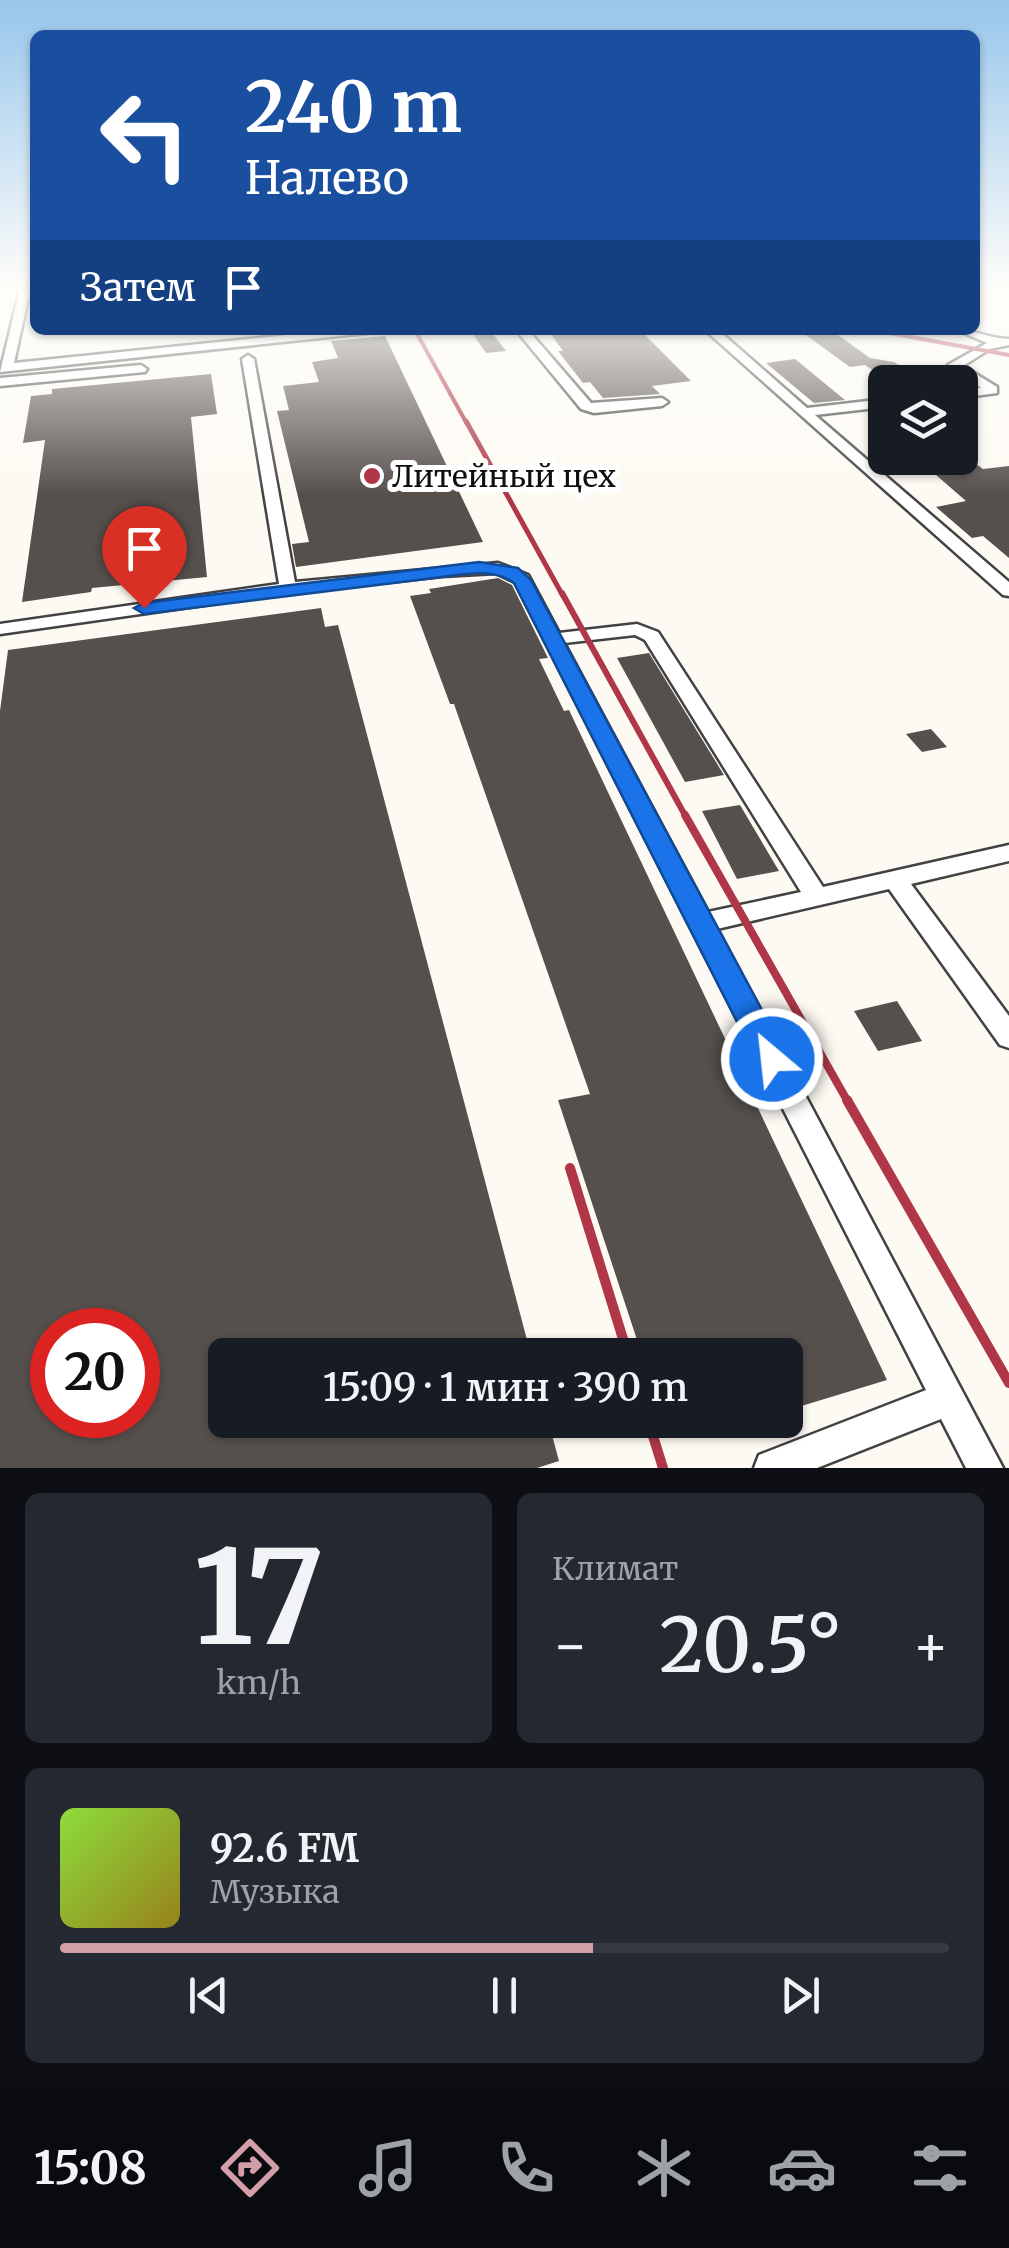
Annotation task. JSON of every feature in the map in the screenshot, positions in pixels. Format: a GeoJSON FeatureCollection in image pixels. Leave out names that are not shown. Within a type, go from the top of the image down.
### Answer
{"type":"FeatureCollection","features":[{"type":"Feature","properties":{"kind":"lane"},"geometry":{"type":"LineString","coordinates":[[3,367],[158,358]]}},
{"type":"Feature","properties":{"kind":"lane"},"geometry":{"type":"LineString","coordinates":[[229,360],[235,358]]}},
{"type":"Feature","properties":{"kind":"lane"},"geometry":{"type":"LineString","coordinates":[[249,358],[288,588]]}},
{"type":"Feature","properties":{"kind":"lane"},"geometry":{"type":"LineString","coordinates":[[545,358],[586,406],[594,409],[662,402]]}},
{"type":"Feature","properties":{"kind":"lane"},"geometry":{"type":"LineString","coordinates":[[742,358],[1009,591]]}},
{"type":"Feature","properties":{"kind":"lane"},"geometry":{"type":"LineString","coordinates":[[973,358],[954,365],[993,390]]}},
{"type":"Feature","properties":{"kind":"lane"},"geometry":{"type":"LineString","coordinates":[[0,382],[152,368]]}},
{"type":"Feature","properties":{"kind":"lane"},"geometry":{"type":"LineString","coordinates":[[978,392],[1009,388]]}},
{"type":"Feature","properties":{"kind":"lane"},"geometry":{"type":"LineString","coordinates":[[804,412],[868,406]]}},
{"type":"Feature","properties":{"kind":"lane"},"geometry":{"type":"LineString","coordinates":[[0,629],[288,588],[498,568],[522,580],[984,1468]]}},
{"type":"Feature","properties":{"kind":"lane"},"geometry":{"type":"LineString","coordinates":[[552,639],[637,629],[652,636],[818,897]]}},
{"type":"Feature","properties":{"kind":"lane"},"geometry":{"type":"LineString","coordinates":[[701,923],[1009,853]]}},
{"type":"Feature","properties":{"kind":"lane"},"geometry":{"type":"LineString","coordinates":[[894,878],[1009,1037]]}},
{"type":"Feature","properties":{"kind":"lane"},"geometry":{"type":"LineString","coordinates":[[772,1468],[949,1398]]}},
{"type":"Feature","properties":{"kind":"building","name":"Литейный цех"},"geometry":{"type":"Polygon","coordinates":[[[395,358],[483,542],[296,567],[292,544],[309,542],[277,411],[289,410],[283,386],[319,382],[312,362],[395,358]]]}},
{"type":"Feature","properties":{"kind":"building"},"geometry":{"type":"Polygon","coordinates":[[[563,358],[668,358],[691,381],[652,386],[660,394],[603,398],[590,382],[583,383],[563,358]]]}},
{"type":"Feature","properties":{"kind":"building"},"geometry":{"type":"Polygon","coordinates":[[[837,358],[869,358],[898,365],[868,367],[850,367],[837,358]]]}},
{"type":"Feature","properties":{"kind":"building"},"geometry":{"type":"Polygon","coordinates":[[[795,359],[845,400],[814,403],[766,363],[795,359]]]}},
{"type":"Feature","properties":{"kind":"building"},"geometry":{"type":"Polygon","coordinates":[[[211,374],[217,414],[191,417],[207,577],[92,588],[91,592],[22,602],[45,440],[23,443],[31,396],[52,394],[52,389],[211,374]]]}},
{"type":"Feature","properties":{"kind":"building"},"geometry":{"type":"Polygon","coordinates":[[[978,465],[983,469],[1009,466],[1009,558],[983,536],[972,538],[936,507],[966,501],[936,475],[978,475],[978,465]]]}},
{"type":"Feature","properties":{"kind":"building"},"geometry":{"type":"Polygon","coordinates":[[[498,578],[512,585],[548,658],[539,659],[564,711],[569,710],[887,1380],[803,1406],[803,1338],[636,1338],[558,1100],[590,1094],[454,704],[450,704],[410,596],[431,593],[429,589],[498,578]]]}},
{"type":"Feature","properties":{"kind":"building"},"geometry":{"type":"Polygon","coordinates":[[[321,608],[325,627],[338,625],[527,1338],[208,1338],[208,1438],[553,1438],[559,1461],[537,1468],[0,1468],[0,711],[8,650],[321,608]]]}},
{"type":"Feature","properties":{"kind":"building"},"geometry":{"type":"Polygon","coordinates":[[[649,653],[724,775],[685,782],[617,658],[649,653]]]}},
{"type":"Feature","properties":{"kind":"building"},"geometry":{"type":"Polygon","coordinates":[[[931,729],[947,747],[922,752],[906,734],[931,729]]]}},
{"type":"Feature","properties":{"kind":"building"},"geometry":{"type":"Polygon","coordinates":[[[740,805],[779,871],[737,879],[702,811],[740,805]]]}},
{"type":"Feature","properties":{"kind":"building"},"geometry":{"type":"Polygon","coordinates":[[[897,1001],[922,1041],[878,1051],[854,1011],[897,1001]]]}},
{"type":"Feature","properties":{"kind":"railway"},"geometry":{"type":"LineString","coordinates":[[430,358],[467,424]]}},
{"type":"Feature","properties":{"kind":"railway"},"geometry":{"type":"LineString","coordinates":[[466,421],[563,596]]}},
{"type":"Feature","properties":{"kind":"railway"},"geometry":{"type":"LineString","coordinates":[[562,593],[686,817]]}},
{"type":"Feature","properties":{"kind":"railway"},"geometry":{"type":"LineString","coordinates":[[685,815],[848,1102]]}},
{"type":"Feature","properties":{"kind":"railway"},"geometry":{"type":"LineString","coordinates":[[847,1100],[1009,1383]]}},
{"type":"Feature","properties":{"kind":"railway"},"geometry":{"type":"LineString","coordinates":[[570,1168],[623,1338]]}},
{"type":"Feature","properties":{"kind":"railway"},"geometry":{"type":"LineString","coordinates":[[654,1438],[663,1468]]}},
{"type":"Feature","properties":{"kind":"place","name":"Литейный цех"},"geometry":{"type":"Point","coordinates":[372,476]}},
{"type":"Feature","properties":{"kind":"route"},"geometry":{"type":"LineString","coordinates":[[144,608],[442,571],[498,568],[512,572],[522,580],[772,1059]]}}]}
